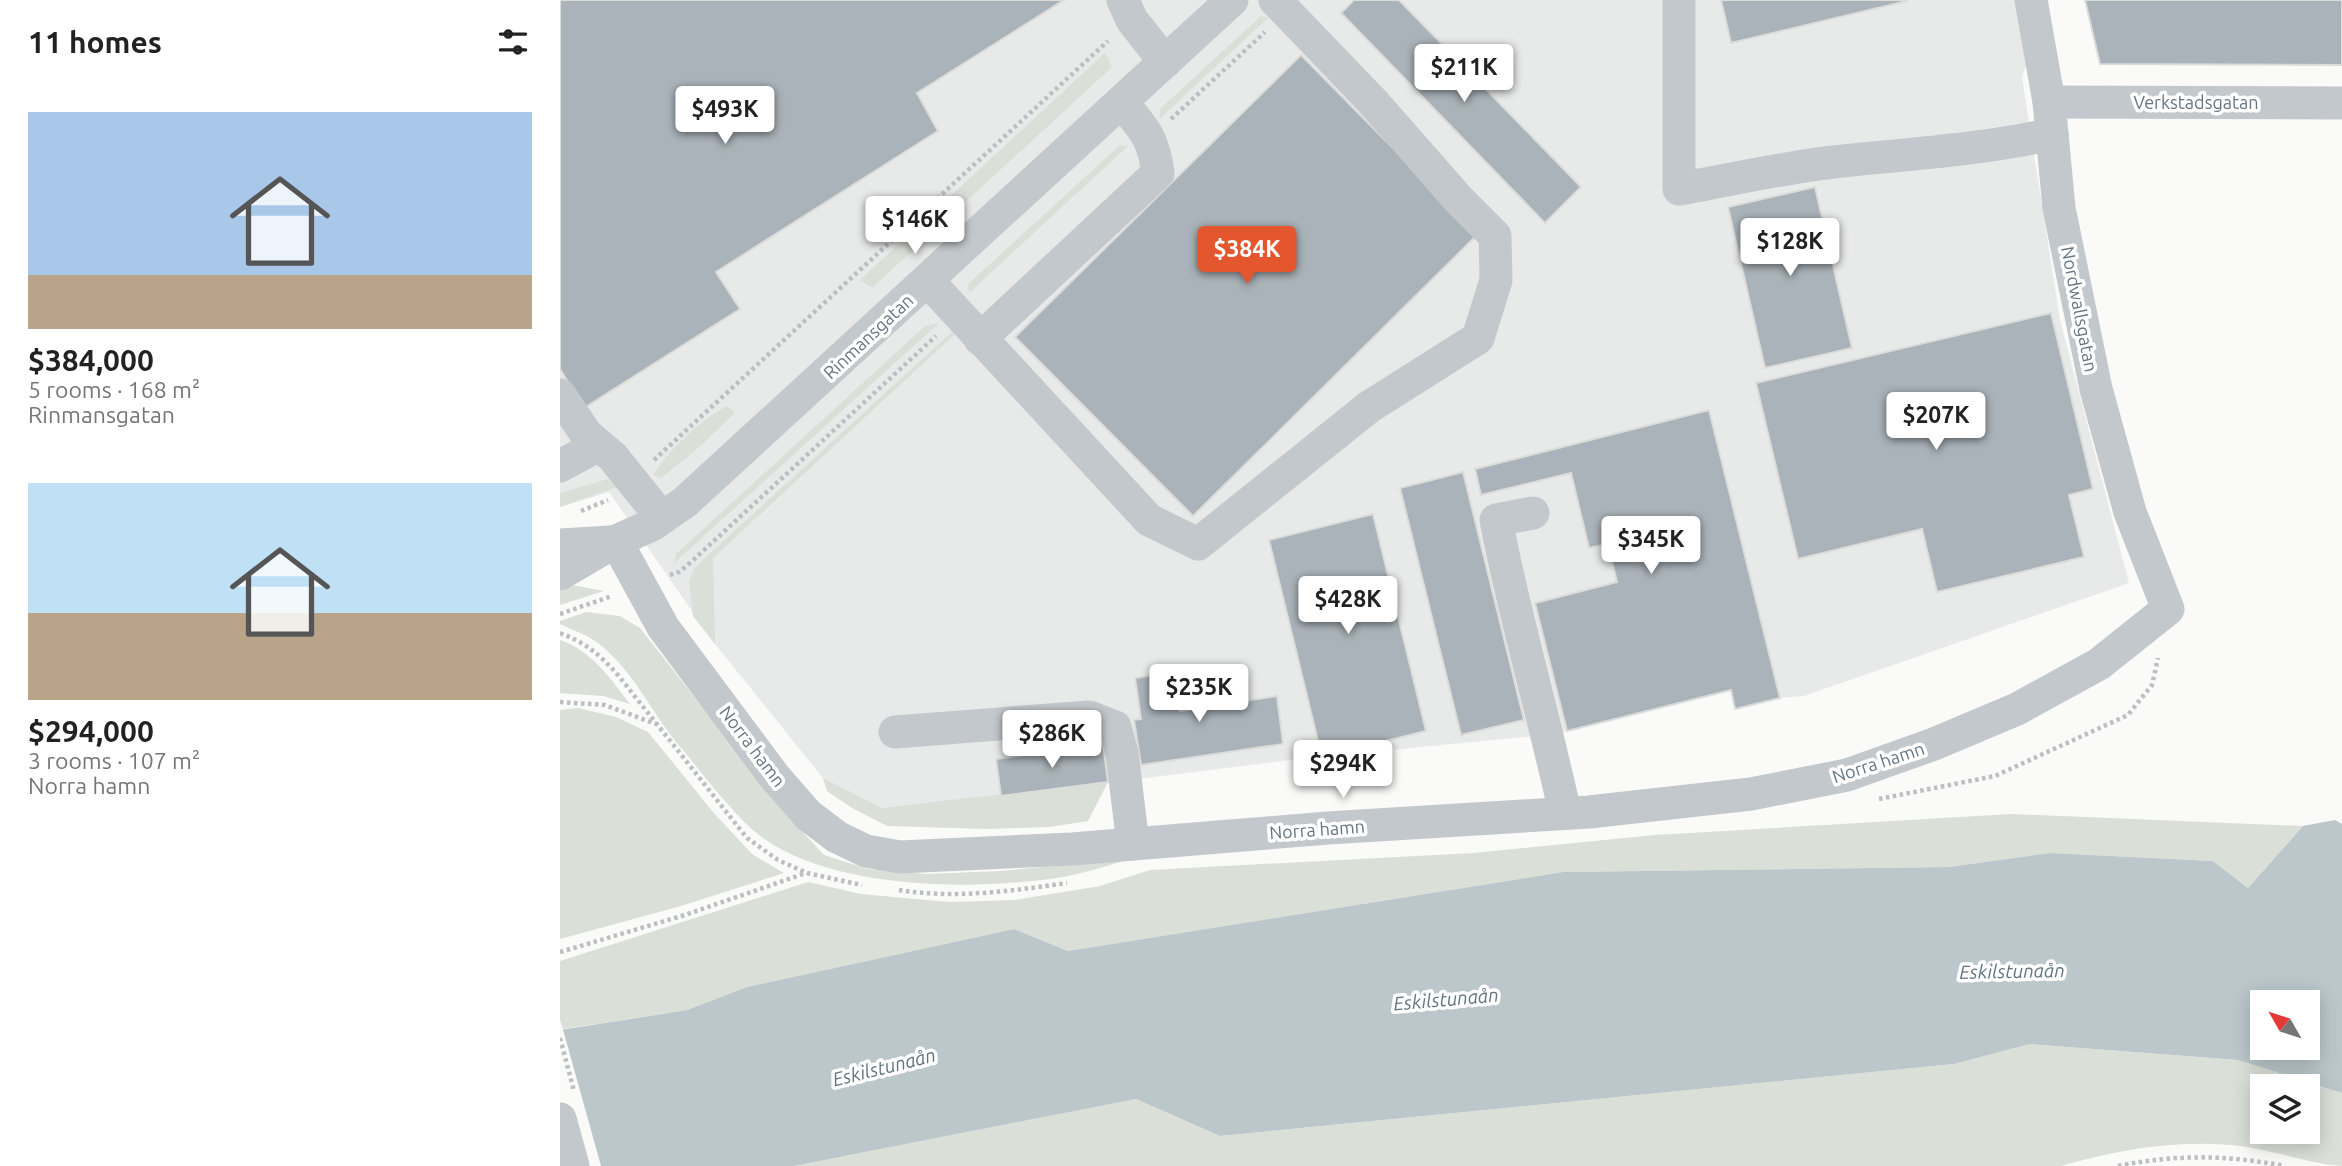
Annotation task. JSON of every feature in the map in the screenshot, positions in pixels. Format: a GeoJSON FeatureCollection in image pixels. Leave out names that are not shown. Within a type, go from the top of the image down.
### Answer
{"type":"FeatureCollection","features":[{"type":"Feature","properties":{"kind":"street","name":"Rinmansgatan"},"geometry":{"type":"LineString","coordinates":[[560,574],[662,518],[685,502],[1232,0]]}},
{"type":"Feature","properties":{"kind":"street"},"geometry":{"type":"LineString","coordinates":[[928,281],[1149,520],[1198,544],[1369,407],[1478,338],[1496,280],[1495,236],[1460,201],[1373,102],[1275,0]]}},
{"type":"Feature","properties":{"kind":"street","name":"Verkstadsgatan"},"geometry":{"type":"LineString","coordinates":[[1679,0],[1679,189],[1830,162],[1928,154],[2011,143],[2051,118],[2342,103]]}},
{"type":"Feature","properties":{"kind":"street","name":"Nordwallsgatan"},"geometry":{"type":"LineString","coordinates":[[2031,0],[2051,118],[2059,208],[2096,389],[2130,512],[2168,609]]}},
{"type":"Feature","properties":{"kind":"street"},"geometry":{"type":"LineString","coordinates":[[1127,10],[1165,62]]}},
{"type":"Feature","properties":{"kind":"street"},"geometry":{"type":"LineString","coordinates":[[980,339],[1158,173],[1155,150],[1150,138],[1122,102]]}},
{"type":"Feature","properties":{"kind":"street"},"geometry":{"type":"LineString","coordinates":[[560,395],[586,434],[613,457],[662,518]]}},
{"type":"Feature","properties":{"kind":"street"},"geometry":{"type":"LineString","coordinates":[[560,466],[599,445]]}},
{"type":"Feature","properties":{"kind":"street"},"geometry":{"type":"LineString","coordinates":[[1533,513],[1496,520],[1565,813]]}},
{"type":"Feature","properties":{"kind":"street","name":"Rinmansgatan"},"geometry":{"type":"LineString","coordinates":[[560,545],[616,541]]}},
{"type":"Feature","properties":{"kind":"street","name":"Norra hamn"},"geometry":{"type":"LineString","coordinates":[[616,541],[663,627],[774,776],[808,815],[837,837],[866,851],[900,857],[1133,844],[1565,813],[1751,794],[1847,775],[1934,744],[2017,709],[2099,664],[2168,609]]}},
{"type":"Feature","properties":{"kind":"street"},"geometry":{"type":"LineString","coordinates":[[895,732],[1089,717],[1115,727],[1122,753],[1133,844]]}},
{"type":"Feature","properties":{"kind":"street"},"geometry":{"type":"LineString","coordinates":[[560,1119],[573,1166]]}},
{"type":"Feature","properties":{"kind":"path"},"geometry":{"type":"LineString","coordinates":[[571,514],[606,503],[1127,10]]}},
{"type":"Feature","properties":{"kind":"path"},"geometry":{"type":"LineString","coordinates":[[560,633],[579,640],[598,653],[657,724],[605,705],[560,702]]}},
{"type":"Feature","properties":{"kind":"path"},"geometry":{"type":"LineString","coordinates":[[560,952],[685,915],[807,873]]}},
{"type":"Feature","properties":{"kind":"path"},"geometry":{"type":"LineString","coordinates":[[2118,1166],[2161,1158],[2206,1156],[2248,1159],[2285,1166]]}},
{"type":"Feature","properties":{"kind":"shaded area"},"geometry":{"type":"Polygon","coordinates":[[[560,0],[2049,0],[2022,77],[2060,320],[2129,583],[1804,696],[1780,698],[1735,709],[1730,690],[1567,731],[1533,736],[1299,759],[882,808],[823,778],[715,644],[609,492],[560,507],[560,0]]]}},
{"type":"Feature","properties":{"kind":"shaded area"},"geometry":{"type":"Polygon","coordinates":[[[1261,16],[1268,18],[1159,119],[1161,108],[1261,16]]]}},
{"type":"Feature","properties":{"kind":"shaded area"},"geometry":{"type":"Polygon","coordinates":[[[1105,53],[1112,67],[872,288],[860,280],[1105,53]]]}},
{"type":"Feature","properties":{"kind":"shaded area"},"geometry":{"type":"Polygon","coordinates":[[[1119,146],[1128,146],[969,293],[968,284],[1119,146]]]}},
{"type":"Feature","properties":{"kind":"shaded area"},"geometry":{"type":"Polygon","coordinates":[[[939,323],[673,564],[677,553],[925,326],[939,323]]]}},
{"type":"Feature","properties":{"kind":"shaded area"},"geometry":{"type":"Polygon","coordinates":[[[953,331],[955,334],[713,558],[715,644],[693,616],[689,582],[694,568],[953,331]]]}},
{"type":"Feature","properties":{"kind":"shaded area"},"geometry":{"type":"Polygon","coordinates":[[[727,406],[735,413],[697,449],[661,478],[653,475],[686,436],[727,406]]]}},
{"type":"Feature","properties":{"kind":"shaded area"},"geometry":{"type":"Polygon","coordinates":[[[608,479],[617,487],[560,507],[560,493],[608,479]]]}},
{"type":"Feature","properties":{"kind":"shaded area"},"geometry":{"type":"Polygon","coordinates":[[[572,585],[604,591],[560,605],[560,589],[572,585]]]}},
{"type":"Feature","properties":{"kind":"shaded area"},"geometry":{"type":"Polygon","coordinates":[[[586,612],[620,616],[640,628],[789,817],[824,855],[868,869],[926,874],[1001,871],[1129,859],[1063,877],[949,885],[867,877],[829,868],[794,855],[763,838],[730,806],[677,743],[631,678],[610,654],[590,638],[560,624],[560,621],[586,612]]]}},
{"type":"Feature","properties":{"kind":"shaded area"},"geometry":{"type":"Polygon","coordinates":[[[560,640],[591,658],[630,704],[603,696],[560,693],[560,640]]]}},
{"type":"Feature","properties":{"kind":"shaded area"},"geometry":{"type":"Polygon","coordinates":[[[578,708],[616,717],[648,732],[713,812],[752,854],[784,873],[681,906],[560,939],[560,710],[578,708]]]}},
{"type":"Feature","properties":{"kind":"shaded area"},"geometry":{"type":"Polygon","coordinates":[[[823,778],[882,808],[1108,782],[1088,821],[1050,827],[988,829],[887,826],[827,791],[823,778]]]}},
{"type":"Feature","properties":{"kind":"shaded area"},"geometry":{"type":"Polygon","coordinates":[[[2011,814],[2303,826],[2248,888],[2213,861],[2050,853],[1949,867],[1563,872],[1068,951],[1014,929],[747,987],[687,1010],[563,1029],[560,1020],[560,961],[808,882],[861,894],[949,902],[1014,900],[1100,886],[1150,870],[1473,853],[1655,835],[2011,814]]]}},
{"type":"Feature","properties":{"kind":"shaded area"},"geometry":{"type":"Polygon","coordinates":[[[2030,1044],[2238,1060],[2282,1074],[2250,1074],[2250,1144],[2320,1144],[2320,1086],[2342,1093],[2342,1166],[2231,1145],[2188,1144],[2103,1155],[2061,1166],[794,1166],[1136,1099],[1220,1136],[1954,1064],[2030,1044]]]}},
{"type":"Feature","properties":{"kind":"water","name":"Eskilstunaån"},"geometry":{"type":"Polygon","coordinates":[[[2335,820],[2342,824],[2342,1093],[2320,1086],[2320,1074],[2282,1074],[2238,1060],[2030,1044],[1954,1064],[1220,1136],[1136,1099],[794,1166],[560,1166],[560,1030],[687,1010],[747,987],[1014,929],[1068,951],[1563,872],[1949,867],[2050,853],[2213,861],[2248,888],[2303,826],[2335,820]]]}},
{"type":"Feature","properties":{"kind":"pier"},"geometry":{"type":"Polygon","coordinates":[[[562,1026],[601,1166],[560,1166],[562,1026]]]}},
{"type":"Feature","properties":{"kind":"building"},"geometry":{"type":"Polygon","coordinates":[[[560,0],[1064,0],[917,93],[938,131],[716,272],[740,309],[584,408],[560,369],[560,0]]]}},
{"type":"Feature","properties":{"kind":"building"},"geometry":{"type":"Polygon","coordinates":[[[1354,0],[1399,0],[1581,187],[1545,223],[1341,13],[1354,0]]]}},
{"type":"Feature","properties":{"kind":"building"},"geometry":{"type":"Polygon","coordinates":[[[1721,0],[1906,0],[1907,1],[1731,43],[1721,0]]]}},
{"type":"Feature","properties":{"kind":"building"},"geometry":{"type":"Polygon","coordinates":[[[2085,0],[2342,0],[2342,65],[2100,64],[2085,0]]]}},
{"type":"Feature","properties":{"kind":"building"},"geometry":{"type":"Polygon","coordinates":[[[1301,55],[1478,234],[1193,516],[1015,337],[1301,55]]]}},
{"type":"Feature","properties":{"kind":"building"},"geometry":{"type":"Polygon","coordinates":[[[1815,187],[1852,348],[1765,368],[1728,207],[1815,187]]]}},
{"type":"Feature","properties":{"kind":"building"},"geometry":{"type":"Polygon","coordinates":[[[2051,313],[2093,489],[2069,495],[2084,557],[1937,592],[1922,529],[1798,559],[1756,383],[2051,313]]]}},
{"type":"Feature","properties":{"kind":"building"},"geometry":{"type":"Polygon","coordinates":[[[1709,410],[1780,698],[1735,709],[1731,690],[1567,731],[1535,603],[1617,582],[1608,544],[1589,548],[1571,473],[1481,495],[1475,469],[1709,410]]]}},
{"type":"Feature","properties":{"kind":"building"},"geometry":{"type":"Polygon","coordinates":[[[1463,472],[1524,720],[1461,735],[1400,488],[1463,472]]]}},
{"type":"Feature","properties":{"kind":"building"},"geometry":{"type":"Polygon","coordinates":[[[1373,514],[1426,731],[1322,757],[1269,540],[1373,514]]]}},
{"type":"Feature","properties":{"kind":"building"},"geometry":{"type":"Polygon","coordinates":[[[1175,672],[1180,711],[1277,696],[1283,744],[1141,765],[1134,720],[1141,719],[1135,678],[1175,672]]]}},
{"type":"Feature","properties":{"kind":"building"},"geometry":{"type":"Polygon","coordinates":[[[1103,744],[1108,782],[1001,796],[996,759],[1103,744]]]}}]}
